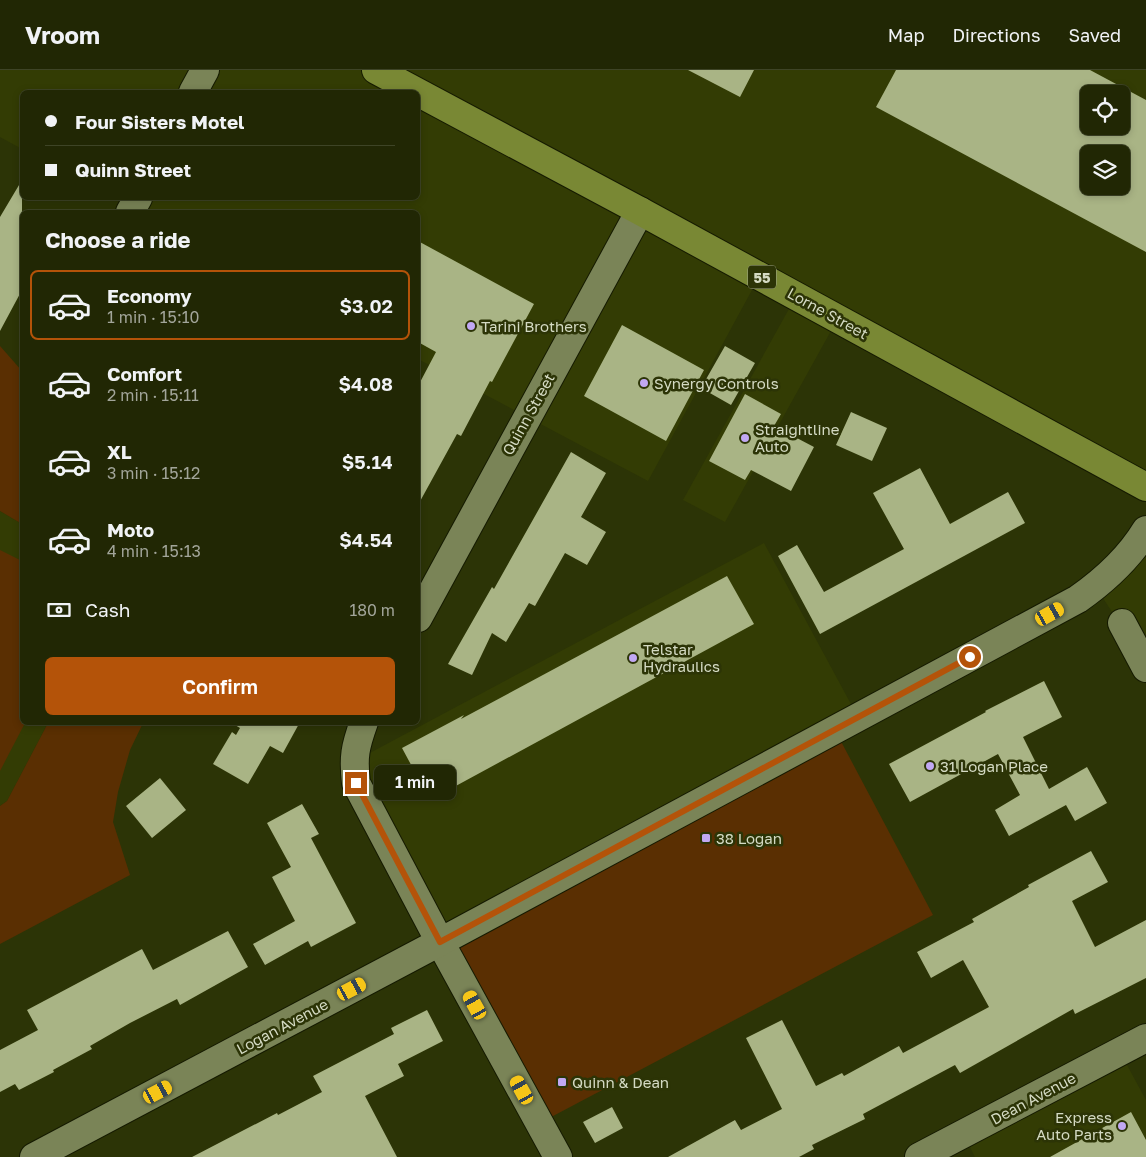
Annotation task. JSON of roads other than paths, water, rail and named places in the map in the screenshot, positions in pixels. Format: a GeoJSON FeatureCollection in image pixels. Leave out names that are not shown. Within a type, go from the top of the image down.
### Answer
{"type":"FeatureCollection","features":[{"type":"Feature","properties":{"kind":"main road","name":"Lorne Street"},"geometry":{"type":"LineString","coordinates":[[376,70],[413,90]]}},
{"type":"Feature","properties":{"kind":"main road","name":"Lorne Street"},"geometry":{"type":"LineString","coordinates":[[420,94],[640,211],[1146,487]]}},
{"type":"Feature","properties":{"kind":"street"},"geometry":{"type":"LineString","coordinates":[[194,90],[205,70]]}},
{"type":"Feature","properties":{"kind":"street","name":"Quinn Street"},"geometry":{"type":"LineString","coordinates":[[420,614],[640,211]]}},
{"type":"Feature","properties":{"kind":"street","name":"Logan Avenue"},"geometry":{"type":"LineString","coordinates":[[34,1157],[440,942],[1078,599],[1096,587],[1130,554],[1146,530]]}},
{"type":"Feature","properties":{"kind":"street"},"geometry":{"type":"LineString","coordinates":[[1122,624],[1146,668]]}},
{"type":"Feature","properties":{"kind":"street"},"geometry":{"type":"LineString","coordinates":[[363,725],[353,760],[356,783],[440,942],[558,1157]]}},
{"type":"Feature","properties":{"kind":"street","name":"Dean Avenue"},"geometry":{"type":"LineString","coordinates":[[919,1157],[1146,1038]]}},
{"type":"Feature","properties":{"kind":"place","name":"Tarini Brothers"},"geometry":{"type":"Point","coordinates":[471,326]}},
{"type":"Feature","properties":{"kind":"place","name":"Synergy Controls"},"geometry":{"type":"Point","coordinates":[644,383]}},
{"type":"Feature","properties":{"kind":"place","name":"Straightline Auto"},"geometry":{"type":"Point","coordinates":[745,438]}},
{"type":"Feature","properties":{"kind":"place","name":"Telstar Hydraulics"},"geometry":{"type":"Point","coordinates":[633,658]}},
{"type":"Feature","properties":{"kind":"place","name":"31 Logan Place"},"geometry":{"type":"Point","coordinates":[930,766]}},
{"type":"Feature","properties":{"kind":"place","name":"38 Logan"},"geometry":{"type":"Point","coordinates":[706,838]}},
{"type":"Feature","properties":{"kind":"place","name":"Quinn & Dean"},"geometry":{"type":"Point","coordinates":[562,1082]}},
{"type":"Feature","properties":{"kind":"place","name":"Express Auto Parts"},"geometry":{"type":"Point","coordinates":[1122,1126]}}]}
